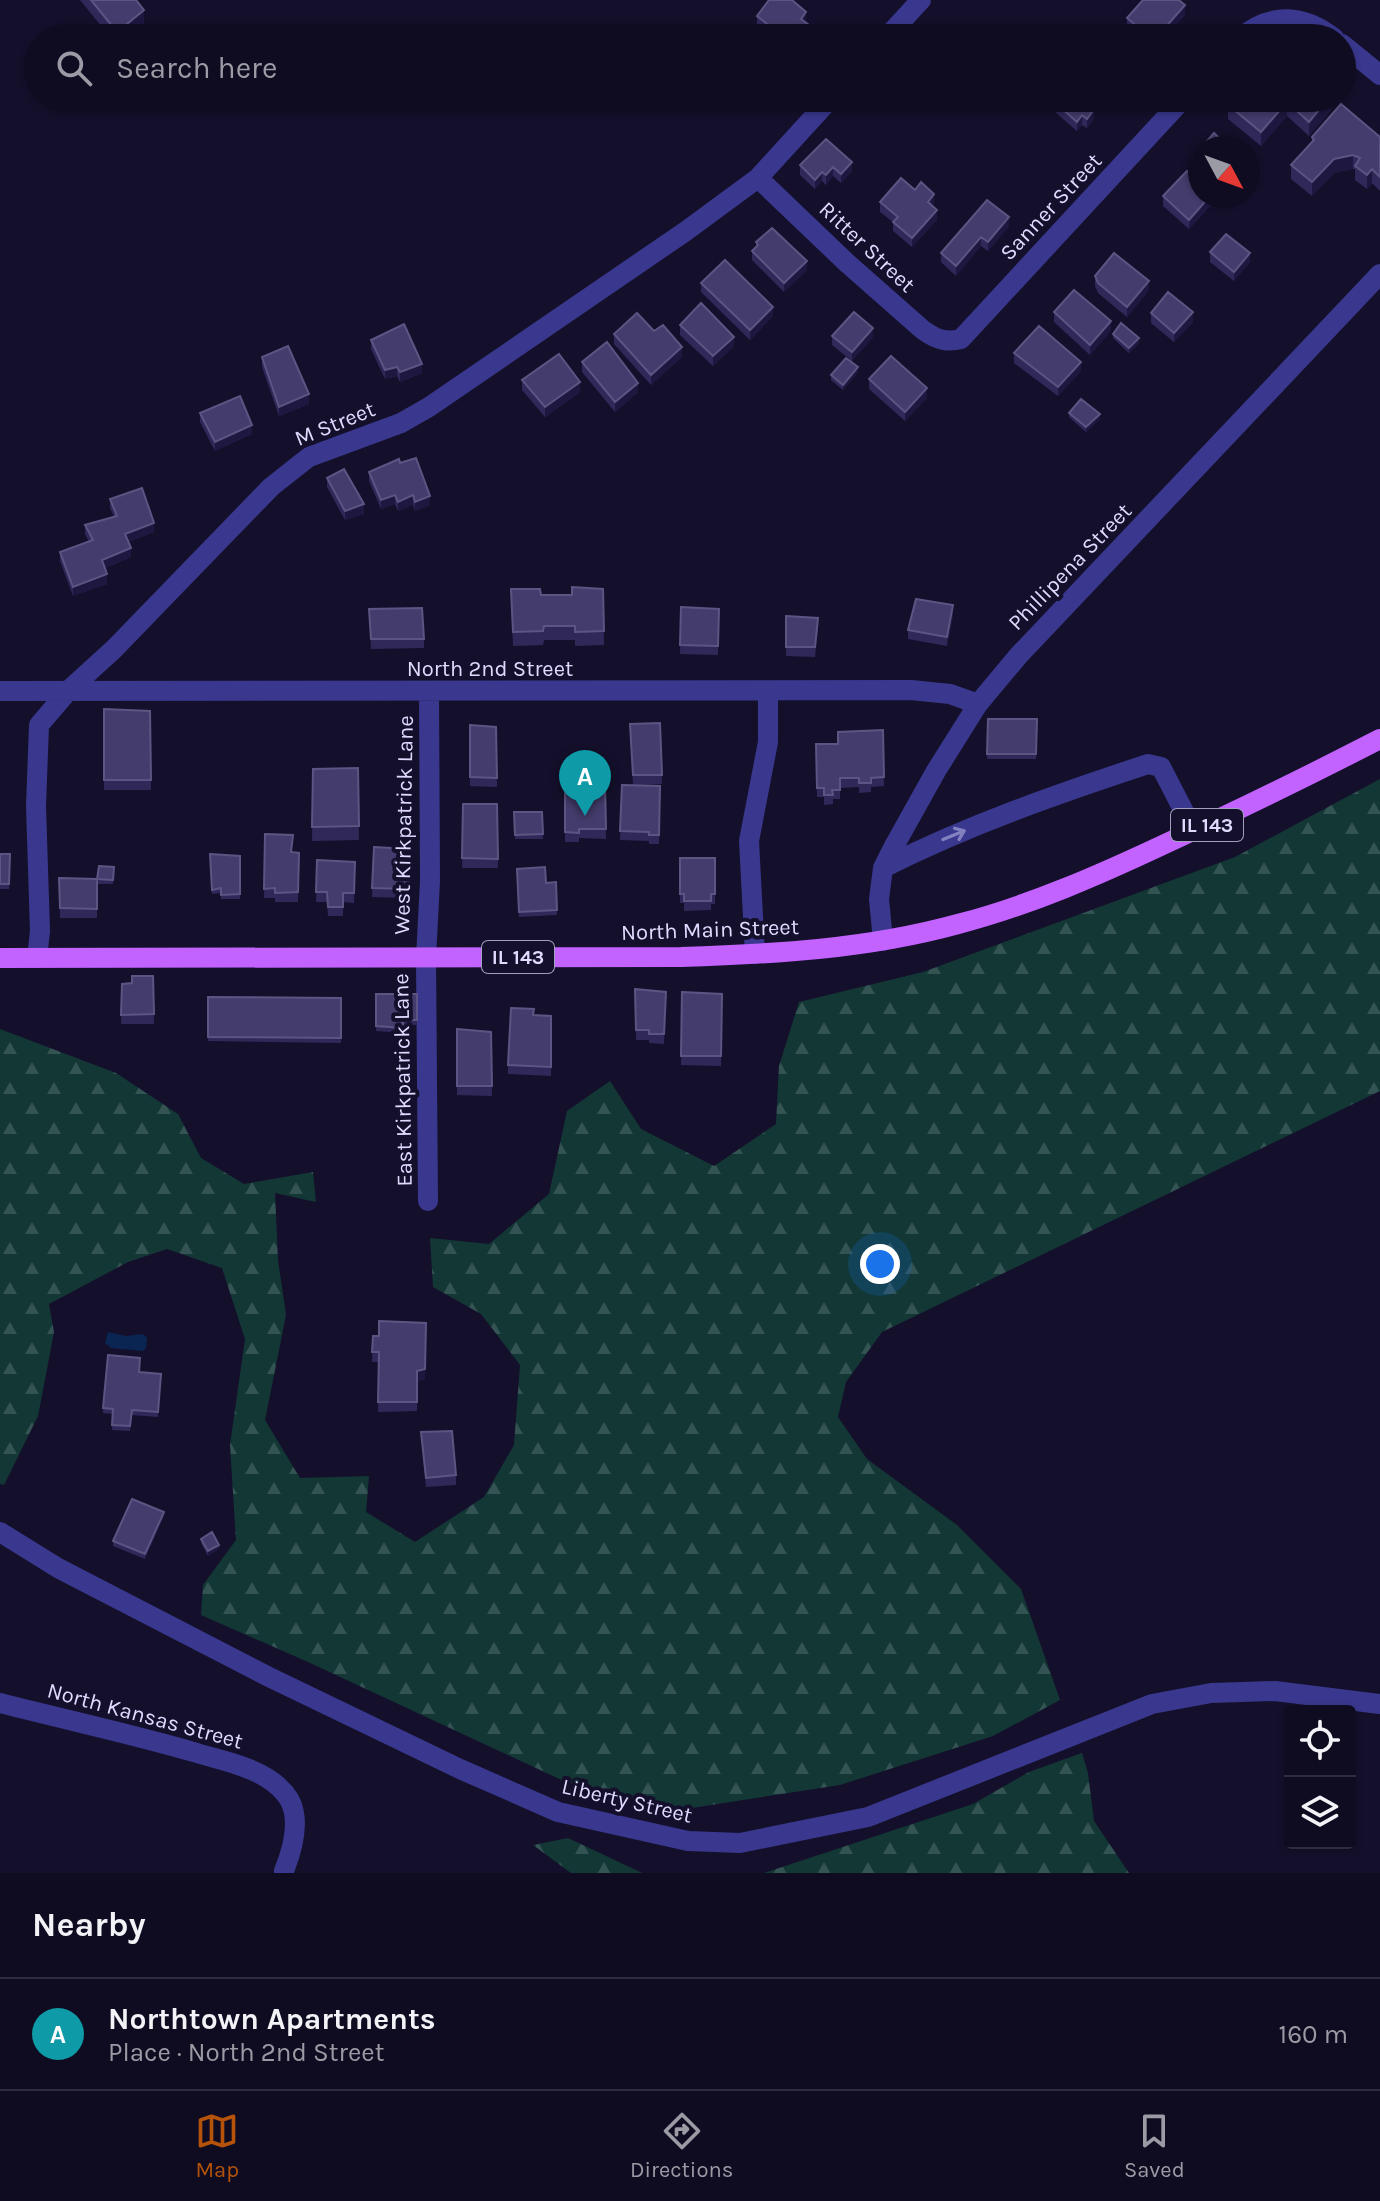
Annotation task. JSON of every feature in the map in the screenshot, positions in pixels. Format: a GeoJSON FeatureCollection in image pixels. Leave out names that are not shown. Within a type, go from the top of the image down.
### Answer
{"type":"FeatureCollection","features":[{"type":"Feature","properties":{"kind":"main road","name":"North Main Street"},"geometry":{"type":"LineString","coordinates":[[0,958],[755,954],[791,953],[883,941],[957,925],[1038,901],[1194,831],[1380,739]]}},
{"type":"Feature","properties":{"kind":"street"},"geometry":{"type":"LineString","coordinates":[[899,24],[921,0]]}},
{"type":"Feature","properties":{"kind":"street"},"geometry":{"type":"LineString","coordinates":[[1272,24],[1294,18],[1311,24]]}},
{"type":"Feature","properties":{"kind":"street"},"geometry":{"type":"LineString","coordinates":[[1356,55],[1380,75]]}},
{"type":"Feature","properties":{"kind":"street","name":"M Street"},"geometry":{"type":"LineString","coordinates":[[37,958],[40,931],[36,806],[39,725],[69,690],[114,649],[292,468],[309,457],[401,423],[429,407],[758,178],[818,112]]}},
{"type":"Feature","properties":{"kind":"street","name":"Sanner Street"},"geometry":{"type":"LineString","coordinates":[[949,342],[961,339],[1171,112]]}},
{"type":"Feature","properties":{"kind":"street","name":"Ritter Street"},"geometry":{"type":"LineString","coordinates":[[758,178],[923,330],[949,342]]}},
{"type":"Feature","properties":{"kind":"street","name":"Phillipena Street"},"geometry":{"type":"LineString","coordinates":[[883,941],[879,899],[883,868],[936,771],[978,704],[1019,655],[1380,274]]}},
{"type":"Feature","properties":{"kind":"street","name":"North 2nd Street"},"geometry":{"type":"LineString","coordinates":[[0,691],[429,693],[911,690],[950,694],[978,704]]}},
{"type":"Feature","properties":{"kind":"street"},"geometry":{"type":"LineString","coordinates":[[755,954],[749,841],[768,742],[768,692]]}},
{"type":"Feature","properties":{"kind":"street","name":"West Kirkpatrick Lane"},"geometry":{"type":"LineString","coordinates":[[426,958],[430,881],[429,693]]}},
{"type":"Feature","properties":{"kind":"street"},"geometry":{"type":"LineString","coordinates":[[883,868],[1002,815],[1148,764],[1161,767],[1194,831]]}},
{"type":"Feature","properties":{"kind":"street","name":"East Kirkpatrick Lane"},"geometry":{"type":"LineString","coordinates":[[426,958],[428,1201]]}},
{"type":"Feature","properties":{"kind":"street","name":"Liberty Street"},"geometry":{"type":"LineString","coordinates":[[0,1532],[72,1576],[267,1676],[460,1769],[558,1812],[688,1841],[740,1843],[868,1817],[1152,1704],[1211,1693],[1275,1691],[1380,1704]]}},
{"type":"Feature","properties":{"kind":"street","name":"North Kansas Street"},"geometry":{"type":"LineString","coordinates":[[0,1703],[159,1742],[241,1766],[266,1778],[291,1802],[294,1816],[292,1849],[284,1871]]}},
{"type":"Feature","properties":{"kind":"green space"},"geometry":{"type":"Polygon","coordinates":[[[1380,779],[1380,1091],[882,1332],[846,1382],[838,1417],[867,1459],[957,1525],[1021,1589],[1060,1700],[993,1736],[840,1785],[679,1810],[568,1783],[201,1615],[203,1585],[236,1540],[230,1445],[245,1339],[222,1268],[167,1249],[128,1262],[49,1304],[54,1332],[38,1416],[4,1485],[0,1484],[0,1029],[116,1073],[178,1114],[201,1158],[244,1184],[313,1172],[316,1202],[275,1193],[278,1260],[286,1315],[265,1420],[300,1478],[369,1476],[366,1512],[415,1542],[484,1497],[514,1445],[520,1365],[481,1314],[433,1287],[430,1238],[489,1244],[549,1194],[567,1111],[610,1081],[641,1129],[714,1166],[776,1124],[779,1066],[799,1002],[923,972],[1235,857],[1380,779]]]}},
{"type":"Feature","properties":{"kind":"green space"},"geometry":{"type":"Polygon","coordinates":[[[1082,1753],[1088,1773],[1094,1821],[1129,1873],[764,1873],[973,1804],[1029,1772],[1082,1753]]]}},
{"type":"Feature","properties":{"kind":"green space"},"geometry":{"type":"Polygon","coordinates":[[[568,1838],[642,1873],[571,1873],[533,1845],[568,1838]]]}},
{"type":"Feature","properties":{"kind":"water"},"geometry":{"type":"Polygon","coordinates":[[[108,1332],[126,1336],[143,1334],[147,1338],[146,1348],[143,1351],[111,1348],[105,1343],[108,1332]]]}},
{"type":"Feature","properties":{"kind":"building"},"geometry":{"type":"Polygon","coordinates":[[[91,0],[136,0],[144,10],[127,24],[110,24],[91,0]]]}},
{"type":"Feature","properties":{"kind":"building"},"geometry":{"type":"Polygon","coordinates":[[[769,0],[792,0],[806,12],[801,19],[808,24],[767,24],[757,16],[769,0]]]}},
{"type":"Feature","properties":{"kind":"building"},"geometry":{"type":"Polygon","coordinates":[[[1143,0],[1179,0],[1185,5],[1168,24],[1134,24],[1127,18],[1143,0]]]}},
{"type":"Feature","properties":{"kind":"building"},"geometry":{"type":"Polygon","coordinates":[[[1066,112],[1092,112],[1087,119],[1082,115],[1077,122],[1066,112]]]}},
{"type":"Feature","properties":{"kind":"building"},"geometry":{"type":"Polygon","coordinates":[[[1237,112],[1278,112],[1261,132],[1237,112]]]}},
{"type":"Feature","properties":{"kind":"building"},"geometry":{"type":"Polygon","coordinates":[[[1298,112],[1317,112],[1309,122],[1298,112]]]}},
{"type":"Feature","properties":{"kind":"building"},"geometry":{"type":"Polygon","coordinates":[[[1334,112],[1350,112],[1380,137],[1380,177],[1372,169],[1367,175],[1355,166],[1360,158],[1353,155],[1334,159],[1312,182],[1291,165],[1314,140],[1312,137],[1334,112]]]}},
{"type":"Feature","properties":{"kind":"building"},"geometry":{"type":"Polygon","coordinates":[[[826,139],[852,162],[841,174],[833,167],[815,180],[800,165],[826,139]]]}},
{"type":"Feature","properties":{"kind":"building"},"geometry":{"type":"Polygon","coordinates":[[[1187,171],[1188,208],[1200,208],[1189,220],[1163,196],[1187,171]]]}},
{"type":"Feature","properties":{"kind":"building"},"geometry":{"type":"Polygon","coordinates":[[[901,178],[915,190],[921,182],[934,194],[928,202],[937,210],[912,238],[893,222],[898,217],[880,202],[901,178]]]}},
{"type":"Feature","properties":{"kind":"building"},"geometry":{"type":"Polygon","coordinates":[[[987,200],[1009,217],[988,242],[981,237],[956,266],[941,253],[987,200]]]}},
{"type":"Feature","properties":{"kind":"building"},"geometry":{"type":"Polygon","coordinates":[[[772,228],[807,261],[784,283],[752,251],[758,245],[756,242],[772,228]]]}},
{"type":"Feature","properties":{"kind":"building"},"geometry":{"type":"Polygon","coordinates":[[[1226,234],[1250,253],[1234,272],[1210,252],[1226,234]]]}},
{"type":"Feature","properties":{"kind":"building"},"geometry":{"type":"Polygon","coordinates":[[[1114,253],[1149,281],[1127,307],[1098,283],[1095,276],[1114,253]]]}},
{"type":"Feature","properties":{"kind":"building"},"geometry":{"type":"Polygon","coordinates":[[[725,260],[773,307],[750,330],[701,283],[725,260]]]}},
{"type":"Feature","properties":{"kind":"building"},"geometry":{"type":"Polygon","coordinates":[[[1074,290],[1111,321],[1090,345],[1054,312],[1074,290]]]}},
{"type":"Feature","properties":{"kind":"building"},"geometry":{"type":"Polygon","coordinates":[[[1168,292],[1193,312],[1174,333],[1151,313],[1168,292]]]}},
{"type":"Feature","properties":{"kind":"building"},"geometry":{"type":"Polygon","coordinates":[[[701,303],[734,337],[713,356],[680,325],[701,303]]]}},
{"type":"Feature","properties":{"kind":"building"},"geometry":{"type":"Polygon","coordinates":[[[854,312],[873,328],[852,352],[832,336],[854,312]]]}},
{"type":"Feature","properties":{"kind":"building"},"geometry":{"type":"Polygon","coordinates":[[[637,313],[654,331],[663,325],[682,347],[651,375],[614,334],[637,313]]]}},
{"type":"Feature","properties":{"kind":"building"},"geometry":{"type":"Polygon","coordinates":[[[1121,323],[1139,338],[1129,348],[1113,334],[1121,323]]]}},
{"type":"Feature","properties":{"kind":"building"},"geometry":{"type":"Polygon","coordinates":[[[404,324],[422,364],[400,372],[397,367],[385,370],[371,340],[404,324]]]}},
{"type":"Feature","properties":{"kind":"building"},"geometry":{"type":"Polygon","coordinates":[[[1039,326],[1081,362],[1058,387],[1014,353],[1039,326]]]}},
{"type":"Feature","properties":{"kind":"building"},"geometry":{"type":"Polygon","coordinates":[[[607,342],[638,383],[615,402],[582,362],[607,342]]]}},
{"type":"Feature","properties":{"kind":"building"},"geometry":{"type":"Polygon","coordinates":[[[288,346],[309,394],[279,407],[262,357],[288,346]]]}},
{"type":"Feature","properties":{"kind":"building"},"geometry":{"type":"Polygon","coordinates":[[[559,354],[580,382],[545,407],[522,380],[559,354]]]}},
{"type":"Feature","properties":{"kind":"building"},"geometry":{"type":"Polygon","coordinates":[[[891,356],[927,388],[905,412],[869,379],[891,356]]]}},
{"type":"Feature","properties":{"kind":"building"},"geometry":{"type":"Polygon","coordinates":[[[846,358],[858,367],[843,385],[831,375],[846,358]]]}},
{"type":"Feature","properties":{"kind":"building"},"geometry":{"type":"Polygon","coordinates":[[[240,396],[252,425],[215,442],[200,413],[240,396]]]}},
{"type":"Feature","properties":{"kind":"building"},"geometry":{"type":"Polygon","coordinates":[[[1081,399],[1100,414],[1086,427],[1069,413],[1081,399]]]}},
{"type":"Feature","properties":{"kind":"building"},"geometry":{"type":"Polygon","coordinates":[[[416,458],[430,496],[415,502],[413,495],[398,502],[395,495],[381,500],[369,472],[399,459],[400,463],[416,458]]]}},
{"type":"Feature","properties":{"kind":"building"},"geometry":{"type":"Polygon","coordinates":[[[344,469],[364,504],[345,511],[327,478],[344,469]]]}},
{"type":"Feature","properties":{"kind":"building"},"geometry":{"type":"Polygon","coordinates":[[[142,488],[154,523],[125,534],[131,548],[102,560],[107,574],[73,587],[60,552],[93,540],[85,525],[117,516],[110,499],[142,488]]]}},
{"type":"Feature","properties":{"kind":"building"},"geometry":{"type":"Polygon","coordinates":[[[572,587],[603,589],[604,631],[575,632],[575,626],[544,626],[543,631],[513,632],[511,589],[540,589],[541,595],[572,595],[572,587]]]}},
{"type":"Feature","properties":{"kind":"building"},"geometry":{"type":"Polygon","coordinates":[[[916,599],[953,605],[947,637],[908,630],[916,599]]]}},
{"type":"Feature","properties":{"kind":"building"},"geometry":{"type":"Polygon","coordinates":[[[681,607],[719,609],[718,646],[680,645],[681,607]]]}},
{"type":"Feature","properties":{"kind":"building"},"geometry":{"type":"Polygon","coordinates":[[[422,608],[424,639],[371,639],[369,609],[422,608]]]}},
{"type":"Feature","properties":{"kind":"building"},"geometry":{"type":"Polygon","coordinates":[[[786,616],[818,618],[815,647],[786,647],[786,616]]]}},
{"type":"Feature","properties":{"kind":"building"},"geometry":{"type":"Polygon","coordinates":[[[104,709],[150,711],[151,780],[104,780],[104,709]]]}},
{"type":"Feature","properties":{"kind":"building"},"geometry":{"type":"Polygon","coordinates":[[[988,719],[1037,719],[1036,754],[987,754],[988,719]]]}},
{"type":"Feature","properties":{"kind":"building"},"geometry":{"type":"Polygon","coordinates":[[[660,723],[662,775],[633,775],[630,724],[660,723]]]}},
{"type":"Feature","properties":{"kind":"building"},"geometry":{"type":"Polygon","coordinates":[[[470,725],[496,727],[497,778],[470,777],[470,725]]]}},
{"type":"Feature","properties":{"kind":"building"},"geometry":{"type":"Polygon","coordinates":[[[883,730],[884,777],[871,778],[871,783],[859,783],[859,778],[840,778],[840,790],[832,790],[833,795],[824,795],[824,788],[817,788],[816,744],[838,744],[838,732],[883,730]]]}},
{"type":"Feature","properties":{"kind":"building"},"geometry":{"type":"Polygon","coordinates":[[[358,768],[359,826],[312,827],[313,769],[358,768]]]}},
{"type":"Feature","properties":{"kind":"building"},"geometry":{"type":"Polygon","coordinates":[[[565,780],[605,784],[606,829],[565,832],[565,780]]]}},
{"type":"Feature","properties":{"kind":"building"},"geometry":{"type":"Polygon","coordinates":[[[622,785],[660,786],[659,835],[620,831],[622,785]]]}},
{"type":"Feature","properties":{"kind":"building"},"geometry":{"type":"Polygon","coordinates":[[[463,804],[497,804],[498,859],[462,858],[463,804]]]}},
{"type":"Feature","properties":{"kind":"building"},"geometry":{"type":"Polygon","coordinates":[[[514,812],[542,812],[543,834],[515,835],[514,812]]]}},
{"type":"Feature","properties":{"kind":"building"},"geometry":{"type":"Polygon","coordinates":[[[265,834],[293,835],[291,852],[299,853],[298,892],[275,893],[275,888],[264,889],[265,834]]]}},
{"type":"Feature","properties":{"kind":"building"},"geometry":{"type":"Polygon","coordinates":[[[374,847],[409,849],[409,889],[372,888],[374,847]]]}},
{"type":"Feature","properties":{"kind":"building"},"geometry":{"type":"Polygon","coordinates":[[[0,854],[10,854],[9,884],[0,884],[0,854]]]}},
{"type":"Feature","properties":{"kind":"building"},"geometry":{"type":"Polygon","coordinates":[[[210,854],[240,856],[240,894],[221,895],[221,888],[212,890],[210,854]]]}},
{"type":"Feature","properties":{"kind":"building"},"geometry":{"type":"Polygon","coordinates":[[[680,858],[715,858],[715,894],[711,894],[711,901],[684,901],[684,894],[680,894],[680,858]]]}},
{"type":"Feature","properties":{"kind":"building"},"geometry":{"type":"Polygon","coordinates":[[[317,860],[355,862],[354,893],[343,893],[343,907],[328,907],[327,892],[316,892],[317,860]]]}},
{"type":"Feature","properties":{"kind":"building"},"geometry":{"type":"Polygon","coordinates":[[[99,866],[114,867],[113,880],[97,879],[99,866]]]}},
{"type":"Feature","properties":{"kind":"building"},"geometry":{"type":"Polygon","coordinates":[[[545,867],[546,883],[556,882],[557,910],[519,912],[517,869],[545,867]]]}},
{"type":"Feature","properties":{"kind":"building"},"geometry":{"type":"Polygon","coordinates":[[[59,878],[97,879],[97,909],[60,908],[59,878]]]}},
{"type":"Feature","properties":{"kind":"building"},"geometry":{"type":"Polygon","coordinates":[[[132,976],[153,976],[154,1014],[121,1015],[122,984],[132,983],[132,976]]]}},
{"type":"Feature","properties":{"kind":"building"},"geometry":{"type":"Polygon","coordinates":[[[635,989],[666,992],[664,1034],[636,1030],[635,989]]]}},
{"type":"Feature","properties":{"kind":"building"},"geometry":{"type":"Polygon","coordinates":[[[682,992],[722,994],[721,1056],[681,1056],[682,992]]]}},
{"type":"Feature","properties":{"kind":"building"},"geometry":{"type":"Polygon","coordinates":[[[376,994],[417,994],[417,1020],[403,1020],[403,1028],[376,1026],[376,994]]]}},
{"type":"Feature","properties":{"kind":"building"},"geometry":{"type":"Polygon","coordinates":[[[208,997],[341,998],[341,1038],[208,1037],[208,997]]]}},
{"type":"Feature","properties":{"kind":"building"},"geometry":{"type":"Polygon","coordinates":[[[511,1008],[534,1009],[533,1015],[551,1016],[551,1067],[508,1065],[511,1008]]]}},
{"type":"Feature","properties":{"kind":"building"},"geometry":{"type":"Polygon","coordinates":[[[457,1029],[491,1032],[492,1086],[457,1086],[457,1029]]]}},
{"type":"Feature","properties":{"kind":"building"},"geometry":{"type":"Polygon","coordinates":[[[379,1321],[426,1323],[425,1369],[417,1371],[417,1402],[378,1402],[379,1352],[372,1352],[373,1336],[379,1336],[379,1321]]]}},
{"type":"Feature","properties":{"kind":"building"},"geometry":{"type":"Polygon","coordinates":[[[108,1355],[140,1358],[139,1372],[161,1374],[158,1412],[132,1410],[130,1426],[112,1425],[113,1409],[103,1408],[108,1355]]]}},
{"type":"Feature","properties":{"kind":"building"},"geometry":{"type":"Polygon","coordinates":[[[452,1431],[456,1475],[426,1478],[421,1432],[452,1431]]]}},
{"type":"Feature","properties":{"kind":"building"},"geometry":{"type":"Polygon","coordinates":[[[132,1499],[164,1512],[145,1554],[113,1541],[132,1499]]]}},
{"type":"Feature","properties":{"kind":"building"},"geometry":{"type":"Polygon","coordinates":[[[212,1532],[219,1545],[208,1551],[201,1539],[212,1532]]]}},
{"type":"Feature","properties":{"kind":"place","name":"Northtown Apartments"},"geometry":{"type":"Point","coordinates":[585,816]}}]}
